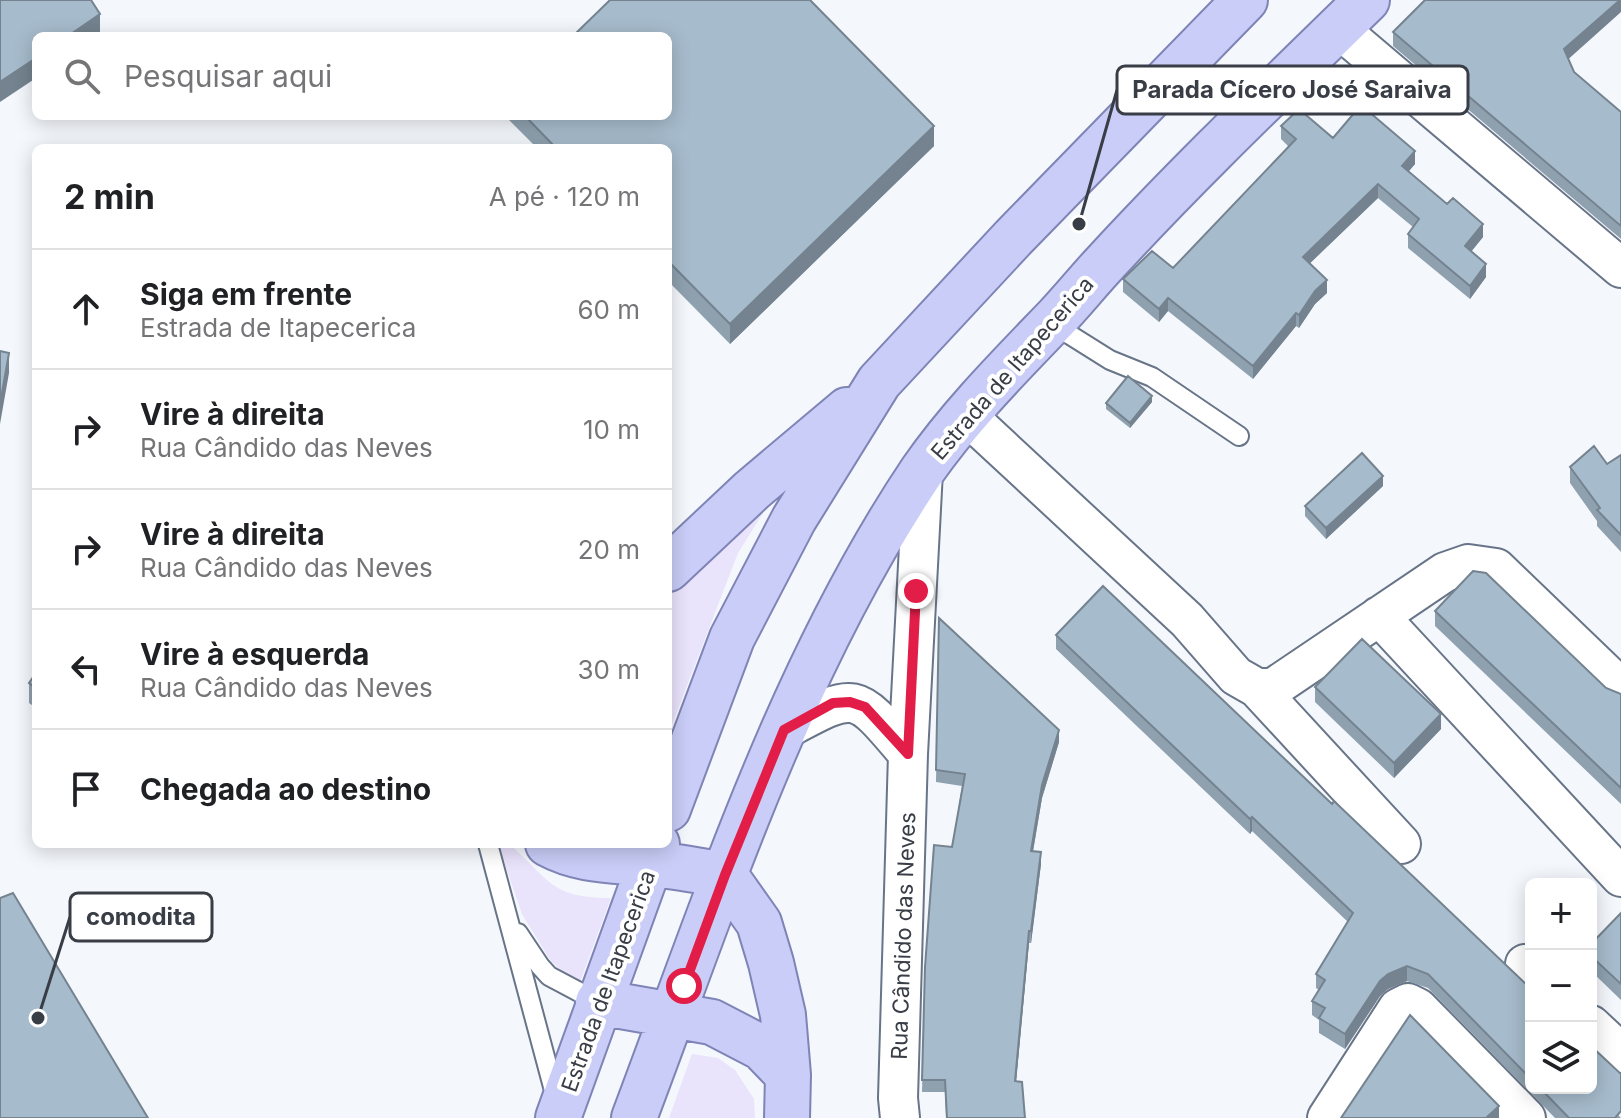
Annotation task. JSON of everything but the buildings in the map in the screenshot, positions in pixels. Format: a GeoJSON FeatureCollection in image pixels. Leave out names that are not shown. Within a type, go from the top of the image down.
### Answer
{"type":"FeatureCollection","features":[{"type":"Feature","properties":{"kind":"main road"},"geometry":{"type":"LineString","coordinates":[[672,565],[752,490],[879,382],[1013,238],[1245,0]]}},
{"type":"Feature","properties":{"kind":"main road","name":"Estrada de Itapecerica"},"geometry":{"type":"LineString","coordinates":[[634,1118],[725,875],[784,730],[853,585],[923,471],[965,414],[1117,250],[1352,14]]}},
{"type":"Feature","properties":{"kind":"main road"},"geometry":{"type":"LineString","coordinates":[[672,798],[732,638],[794,519],[879,382]]}},
{"type":"Feature","properties":{"kind":"main road"},"geometry":{"type":"LineString","coordinates":[[557,848],[576,857],[615,863],[653,854],[725,875],[759,923],[783,1015],[788,1075],[787,1118]]}},
{"type":"Feature","properties":{"kind":"main road","name":"Estrada de Itapecerica"},"geometry":{"type":"LineString","coordinates":[[559,1115],[653,854]]}},
{"type":"Feature","properties":{"kind":"main road"},"geometry":{"type":"LineString","coordinates":[[598,1002],[712,1022],[762,1048],[788,1075]]}},
{"type":"Feature","properties":{"kind":"street"},"geometry":{"type":"LineString","coordinates":[[1352,14],[1621,268]]}},
{"type":"Feature","properties":{"kind":"street"},"geometry":{"type":"LineString","coordinates":[[965,414],[1187,620],[1236,676],[1257,688],[1401,844]]}},
{"type":"Feature","properties":{"kind":"street","name":"Rua Cândido das Neves"},"geometry":{"type":"LineString","coordinates":[[900,1118],[898,1098],[908,754],[923,471]]}},
{"type":"Feature","properties":{"kind":"street"},"geometry":{"type":"LineString","coordinates":[[1257,688],[1273,688],[1445,572],[1468,564],[1496,568],[1621,688]]}},
{"type":"Feature","properties":{"kind":"street"},"geometry":{"type":"LineString","coordinates":[[1379,616],[1621,877]]}},
{"type":"Feature","properties":{"kind":"street"},"geometry":{"type":"LineString","coordinates":[[784,730],[833,703],[850,702],[865,707],[908,754]]}},
{"type":"Feature","properties":{"kind":"street"},"geometry":{"type":"LineString","coordinates":[[1327,1118],[1398,1008],[1408,1003],[1418,1008],[1526,1118]]}},
{"type":"Feature","properties":{"kind":"street"},"geometry":{"type":"LineString","coordinates":[[1597,1031],[1621,1053]]}},
{"type":"Feature","properties":{"kind":"lane"},"geometry":{"type":"LineString","coordinates":[[1051,323],[1110,360],[1152,377],[1239,436]]}},
{"type":"Feature","properties":{"kind":"lane"},"geometry":{"type":"LineString","coordinates":[[489,848],[559,1115]]}},
{"type":"Feature","properties":{"kind":"lane"},"geometry":{"type":"LineString","coordinates":[[511,922],[549,976],[598,1002]]}},
{"type":"Feature","properties":{"kind":"shaded area"},"geometry":{"type":"Polygon","coordinates":[[[778,489],[738,553],[672,725],[672,568],[778,489]]]}},
{"type":"Feature","properties":{"kind":"shaded area"},"geometry":{"type":"Polygon","coordinates":[[[499,848],[513,848],[562,890],[611,898],[580,982],[576,984],[550,960],[522,914],[499,848]]]}},
{"type":"Feature","properties":{"kind":"shaded area"},"geometry":{"type":"Polygon","coordinates":[[[692,1054],[718,1058],[735,1070],[754,1099],[755,1118],[669,1118],[692,1054]]]}},
{"type":"Feature","properties":{"kind":"place","name":"Parada Cícero José Saraiva"},"geometry":{"type":"Point","coordinates":[1079,224]}},
{"type":"Feature","properties":{"kind":"place","name":"comodita"},"geometry":{"type":"Point","coordinates":[38,1018]}},
{"type":"Feature","properties":{"kind":"route"},"geometry":{"type":"LineString","coordinates":[[684,986],[784,730],[833,703],[850,702],[865,707],[908,754],[916,591]]}}]}
